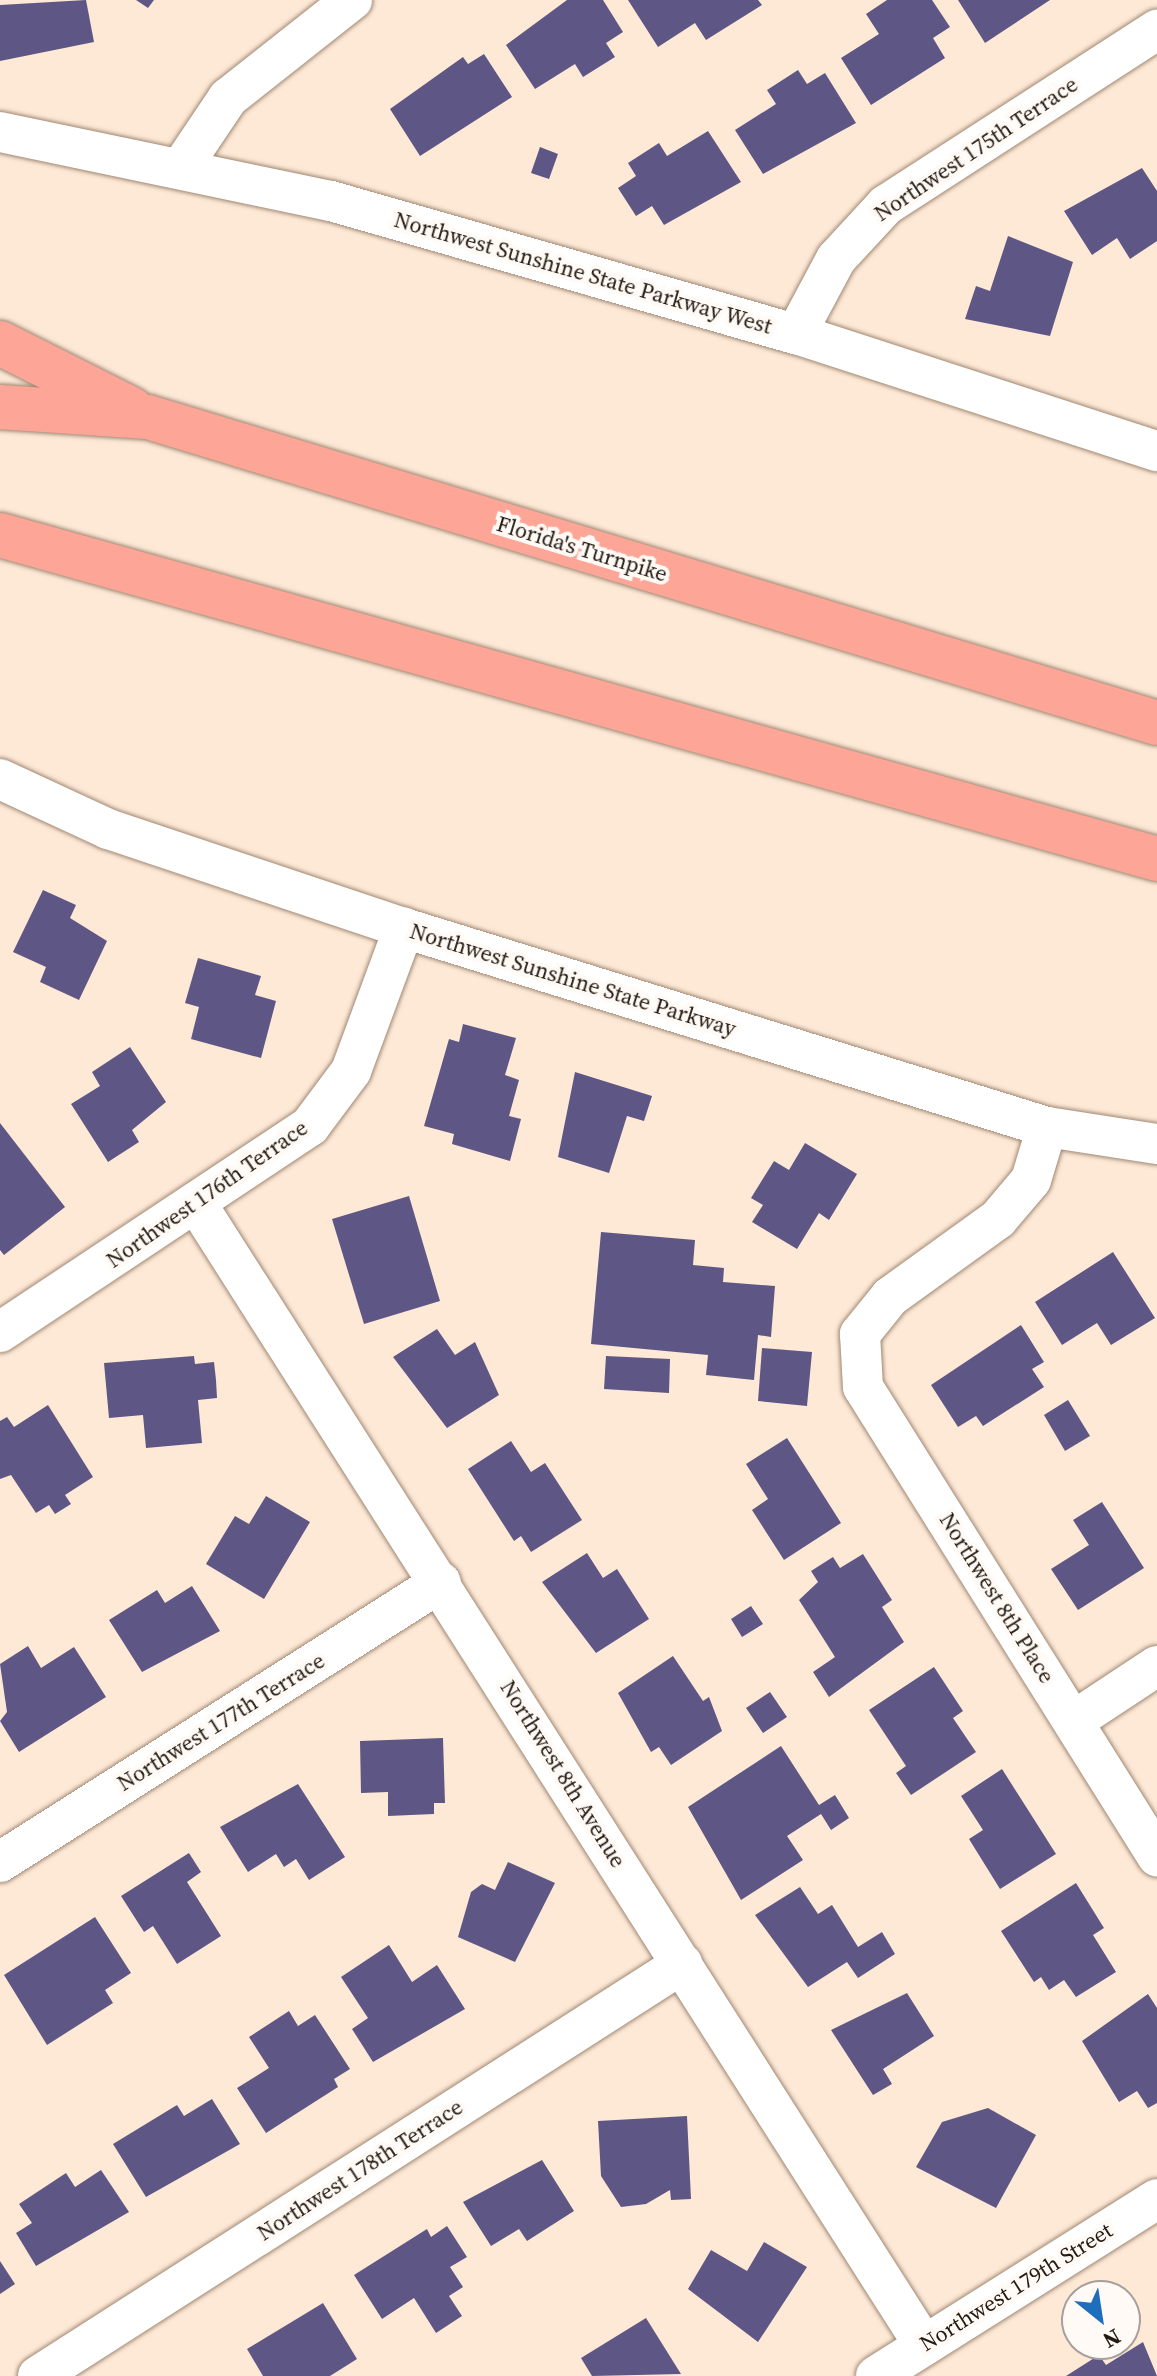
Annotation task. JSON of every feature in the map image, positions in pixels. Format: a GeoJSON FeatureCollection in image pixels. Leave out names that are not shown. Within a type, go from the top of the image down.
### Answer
{"type":"FeatureCollection","features":[{"type":"Feature","properties":{"kind":"highway"},"geometry":{"type":"LineString","coordinates":[[0,343],[148,417]]}},
{"type":"Feature","properties":{"kind":"highway","name":"Florida's Turnpike"},"geometry":{"type":"LineString","coordinates":[[0,407],[148,417],[1157,723]]}},
{"type":"Feature","properties":{"kind":"highway"},"geometry":{"type":"LineString","coordinates":[[0,535],[1157,859]]}},
{"type":"Feature","properties":{"kind":"street"},"geometry":{"type":"LineString","coordinates":[[183,165],[228,98],[352,0]]}},
{"type":"Feature","properties":{"kind":"street","name":"Northwest 175th Terrace"},"geometry":{"type":"LineString","coordinates":[[796,334],[836,259],[886,205],[1157,30]]}},
{"type":"Feature","properties":{"kind":"street","name":"Northwest Sunshine State Parkway West"},"geometry":{"type":"LineString","coordinates":[[0,132],[41,145],[183,165],[796,334],[1157,451]]}},
{"type":"Feature","properties":{"kind":"street","name":"Northwest Sunshine State Parkway"},"geometry":{"type":"LineString","coordinates":[[0,779],[108,829],[404,928],[1047,1127],[1157,1144]]}},
{"type":"Feature","properties":{"kind":"street","name":"Northwest 176th Terrace"},"geometry":{"type":"LineString","coordinates":[[0,1332],[198,1206],[318,1115],[351,1071],[404,928]]}},
{"type":"Feature","properties":{"kind":"street","name":"Northwest 8th Place"},"geometry":{"type":"LineString","coordinates":[[1047,1127],[1031,1180],[998,1219],[890,1297],[860,1334],[863,1387],[1075,1720],[1157,1856]]}},
{"type":"Feature","properties":{"kind":"street","name":"Northwest 8th Avenue"},"geometry":{"type":"LineString","coordinates":[[198,1206],[441,1582],[924,2345]]}},
{"type":"Feature","properties":{"kind":"street","name":"Northwest 177th Terrace"},"geometry":{"type":"LineString","coordinates":[[0,1862],[441,1582]]}},
{"type":"Feature","properties":{"kind":"street"},"geometry":{"type":"LineString","coordinates":[[1075,1720],[1157,1666]]}},
{"type":"Feature","properties":{"kind":"street","name":"Northwest 178th Terrace"},"geometry":{"type":"LineString","coordinates":[[38,2376],[682,1964]]}},
{"type":"Feature","properties":{"kind":"street","name":"Northwest 179th Street"},"geometry":{"type":"LineString","coordinates":[[876,2376],[1157,2199]]}},
{"type":"Feature","properties":{"kind":"building"},"geometry":{"type":"Polygon","coordinates":[[[86,0],[94,42],[0,61],[0,5],[86,0]]]}},
{"type":"Feature","properties":{"kind":"building"},"geometry":{"type":"Polygon","coordinates":[[[136,0],[154,0],[148,8],[136,0]]]}},
{"type":"Feature","properties":{"kind":"building"},"geometry":{"type":"Polygon","coordinates":[[[567,0],[603,0],[623,32],[606,43],[615,57],[583,77],[575,64],[535,89],[506,45],[567,0]]]}},
{"type":"Feature","properties":{"kind":"building"},"geometry":{"type":"Polygon","coordinates":[[[628,0],[758,0],[762,5],[706,40],[695,23],[658,47],[628,0]]]}},
{"type":"Feature","properties":{"kind":"building"},"geometry":{"type":"Polygon","coordinates":[[[887,0],[932,0],[950,27],[933,38],[945,58],[871,105],[841,58],[879,34],[866,14],[887,0]]]}},
{"type":"Feature","properties":{"kind":"building"},"geometry":{"type":"Polygon","coordinates":[[[958,0],[1050,0],[985,43],[958,0]]]}},
{"type":"Feature","properties":{"kind":"building"},"geometry":{"type":"Polygon","coordinates":[[[484,54],[512,97],[420,156],[390,109],[463,57],[468,64],[484,54]]]}},
{"type":"Feature","properties":{"kind":"building"},"geometry":{"type":"Polygon","coordinates":[[[798,70],[807,84],[825,73],[856,123],[763,174],[735,130],[776,104],[767,90],[798,70]]]}},
{"type":"Feature","properties":{"kind":"building"},"geometry":{"type":"Polygon","coordinates":[[[708,131],[741,182],[664,225],[652,206],[636,216],[618,188],[636,176],[628,163],[659,143],[667,156],[708,131]]]}},
{"type":"Feature","properties":{"kind":"building"},"geometry":{"type":"Polygon","coordinates":[[[540,147],[558,154],[549,179],[531,173],[540,147]]]}},
{"type":"Feature","properties":{"kind":"building"},"geometry":{"type":"Polygon","coordinates":[[[1142,168],[1157,191],[1157,241],[1130,259],[1117,238],[1092,255],[1064,211],[1142,168]]]}},
{"type":"Feature","properties":{"kind":"building"},"geometry":{"type":"Polygon","coordinates":[[[1008,236],[1073,262],[1050,336],[965,319],[976,286],[990,291],[1008,236]]]}},
{"type":"Feature","properties":{"kind":"building"},"geometry":{"type":"Polygon","coordinates":[[[43,890],[76,905],[70,918],[107,941],[79,1000],[40,982],[46,967],[13,952],[43,890]]]}},
{"type":"Feature","properties":{"kind":"building"},"geometry":{"type":"Polygon","coordinates":[[[198,958],[261,976],[255,995],[276,1001],[261,1058],[191,1039],[199,1007],[185,1003],[198,958]]]}},
{"type":"Feature","properties":{"kind":"building"},"geometry":{"type":"Polygon","coordinates":[[[463,1024],[516,1038],[505,1075],[519,1080],[509,1116],[521,1119],[510,1161],[452,1144],[454,1134],[424,1126],[449,1039],[459,1042],[463,1024]]]}},
{"type":"Feature","properties":{"kind":"building"},"geometry":{"type":"Polygon","coordinates":[[[130,1047],[166,1102],[132,1130],[139,1142],[108,1162],[71,1104],[100,1086],[92,1072],[130,1047]]]}},
{"type":"Feature","properties":{"kind":"building"},"geometry":{"type":"Polygon","coordinates":[[[575,1072],[652,1096],[644,1121],[627,1116],[609,1173],[558,1157],[575,1072]]]}},
{"type":"Feature","properties":{"kind":"building"},"geometry":{"type":"Polygon","coordinates":[[[0,1123],[65,1207],[4,1255],[0,1250],[0,1123]]]}},
{"type":"Feature","properties":{"kind":"building"},"geometry":{"type":"Polygon","coordinates":[[[805,1143],[857,1174],[829,1220],[819,1213],[797,1249],[752,1222],[763,1205],[751,1198],[774,1161],[789,1170],[805,1143]]]}},
{"type":"Feature","properties":{"kind":"building"},"geometry":{"type":"Polygon","coordinates":[[[409,1196],[440,1301],[364,1324],[332,1219],[409,1196]]]}},
{"type":"Feature","properties":{"kind":"building"},"geometry":{"type":"Polygon","coordinates":[[[601,1232],[695,1240],[693,1265],[724,1268],[723,1282],[775,1286],[771,1337],[758,1335],[754,1380],[706,1375],[708,1355],[591,1344],[601,1232]]]}},
{"type":"Feature","properties":{"kind":"building"},"geometry":{"type":"Polygon","coordinates":[[[1113,1252],[1155,1318],[1111,1345],[1097,1323],[1062,1345],[1035,1302],[1113,1252]]]}},
{"type":"Feature","properties":{"kind":"building"},"geometry":{"type":"Polygon","coordinates":[[[1021,1325],[1044,1362],[1032,1369],[1044,1387],[983,1426],[976,1416],[958,1427],[931,1385],[1021,1325]]]}},
{"type":"Feature","properties":{"kind":"building"},"geometry":{"type":"Polygon","coordinates":[[[437,1329],[455,1355],[475,1342],[499,1395],[447,1428],[393,1357],[437,1329]]]}},
{"type":"Feature","properties":{"kind":"building"},"geometry":{"type":"Polygon","coordinates":[[[762,1348],[812,1352],[807,1406],[758,1401],[762,1348]]]}},
{"type":"Feature","properties":{"kind":"building"},"geometry":{"type":"Polygon","coordinates":[[[194,1356],[195,1364],[214,1362],[216,1380],[217,1398],[198,1400],[202,1443],[146,1448],[143,1415],[109,1418],[104,1363],[194,1356]]]}},
{"type":"Feature","properties":{"kind":"building"},"geometry":{"type":"Polygon","coordinates":[[[606,1356],[670,1359],[669,1393],[604,1389],[606,1356]]]}},
{"type":"Feature","properties":{"kind":"building"},"geometry":{"type":"Polygon","coordinates":[[[1068,1400],[1090,1436],[1065,1451],[1044,1415],[1068,1400]]]}},
{"type":"Feature","properties":{"kind":"building"},"geometry":{"type":"Polygon","coordinates":[[[48,1405],[93,1477],[65,1495],[71,1504],[55,1514],[49,1505],[36,1513],[11,1475],[0,1479],[0,1421],[7,1417],[14,1427],[48,1405]]]}},
{"type":"Feature","properties":{"kind":"building"},"geometry":{"type":"Polygon","coordinates":[[[787,1438],[841,1523],[784,1560],[752,1510],[768,1499],[746,1464],[787,1438]]]}},
{"type":"Feature","properties":{"kind":"building"},"geometry":{"type":"Polygon","coordinates":[[[511,1441],[531,1472],[545,1463],[582,1520],[531,1552],[521,1536],[514,1541],[468,1469],[511,1441]]]}},
{"type":"Feature","properties":{"kind":"building"},"geometry":{"type":"Polygon","coordinates":[[[266,1496],[310,1522],[264,1599],[206,1564],[235,1516],[249,1524],[266,1496]]]}},
{"type":"Feature","properties":{"kind":"building"},"geometry":{"type":"Polygon","coordinates":[[[1102,1502],[1144,1568],[1078,1610],[1051,1569],[1089,1545],[1073,1520],[1102,1502]]]}},
{"type":"Feature","properties":{"kind":"building"},"geometry":{"type":"Polygon","coordinates":[[[587,1553],[603,1578],[617,1569],[649,1619],[596,1653],[542,1582],[587,1553]]]}},
{"type":"Feature","properties":{"kind":"building"},"geometry":{"type":"Polygon","coordinates":[[[863,1554],[892,1600],[882,1607],[904,1642],[829,1697],[813,1672],[835,1657],[799,1600],[818,1582],[811,1571],[833,1557],[840,1568],[863,1554]]]}},
{"type":"Feature","properties":{"kind":"building"},"geometry":{"type":"Polygon","coordinates":[[[192,1586],[220,1631],[142,1672],[109,1620],[157,1590],[165,1603],[192,1586]]]}},
{"type":"Feature","properties":{"kind":"building"},"geometry":{"type":"Polygon","coordinates":[[[751,1606],[763,1624],[742,1637],[731,1619],[751,1606]]]}},
{"type":"Feature","properties":{"kind":"building"},"geometry":{"type":"Polygon","coordinates":[[[28,1646],[41,1668],[74,1647],[106,1697],[19,1752],[0,1721],[7,1712],[0,1664],[28,1646]]]}},
{"type":"Feature","properties":{"kind":"building"},"geometry":{"type":"Polygon","coordinates":[[[673,1656],[703,1701],[709,1697],[722,1731],[671,1765],[659,1747],[651,1752],[618,1693],[673,1656]]]}},
{"type":"Feature","properties":{"kind":"building"},"geometry":{"type":"Polygon","coordinates":[[[934,1667],[963,1711],[953,1718],[976,1752],[911,1795],[896,1773],[906,1766],[869,1710],[934,1667]]]}},
{"type":"Feature","properties":{"kind":"building"},"geometry":{"type":"Polygon","coordinates":[[[770,1692],[787,1717],[763,1733],[746,1708],[770,1692]]]}},
{"type":"Feature","properties":{"kind":"building"},"geometry":{"type":"Polygon","coordinates":[[[443,1738],[445,1803],[434,1803],[434,1814],[388,1816],[388,1792],[361,1793],[360,1741],[443,1738]]]}},
{"type":"Feature","properties":{"kind":"building"},"geometry":{"type":"Polygon","coordinates":[[[781,1746],[819,1805],[835,1795],[849,1818],[831,1830],[821,1814],[787,1836],[803,1860],[741,1900],[688,1807],[781,1746]]]}},
{"type":"Feature","properties":{"kind":"building"},"geometry":{"type":"Polygon","coordinates":[[[1002,1769],[1056,1854],[1000,1889],[969,1839],[983,1830],[961,1796],[1002,1769]]]}},
{"type":"Feature","properties":{"kind":"building"},"geometry":{"type":"Polygon","coordinates":[[[298,1784],[345,1857],[309,1880],[296,1859],[284,1867],[276,1854],[248,1872],[220,1827],[298,1784]]]}},
{"type":"Feature","properties":{"kind":"building"},"geometry":{"type":"Polygon","coordinates":[[[189,1853],[201,1872],[187,1882],[221,1936],[177,1964],[153,1926],[144,1932],[121,1896],[189,1853]]]}},
{"type":"Feature","properties":{"kind":"building"},"geometry":{"type":"Polygon","coordinates":[[[508,1862],[555,1883],[515,1962],[458,1937],[471,1892],[482,1884],[495,1890],[508,1862]]]}},
{"type":"Feature","properties":{"kind":"building"},"geometry":{"type":"Polygon","coordinates":[[[1076,1883],[1104,1928],[1093,1935],[1116,1972],[1076,1997],[1064,1980],[1049,1990],[1041,1977],[1034,1982],[1001,1931],[1076,1883]]]}},
{"type":"Feature","properties":{"kind":"building"},"geometry":{"type":"Polygon","coordinates":[[[800,1887],[818,1914],[832,1905],[858,1947],[882,1932],[895,1954],[858,1978],[847,1962],[808,1987],[755,1915],[800,1887]]]}},
{"type":"Feature","properties":{"kind":"building"},"geometry":{"type":"Polygon","coordinates":[[[95,1917],[131,1973],[105,1990],[113,2003],[47,2045],[4,1975],[95,1917]]]}},
{"type":"Feature","properties":{"kind":"building"},"geometry":{"type":"Polygon","coordinates":[[[389,1945],[412,1982],[437,1965],[465,2009],[373,2062],[352,2029],[368,2018],[341,1977],[389,1945]]]}},
{"type":"Feature","properties":{"kind":"building"},"geometry":{"type":"Polygon","coordinates":[[[907,1993],[934,2036],[883,2069],[892,2084],[873,2095],[831,2030],[907,1993]]]}},
{"type":"Feature","properties":{"kind":"building"},"geometry":{"type":"Polygon","coordinates":[[[1148,1994],[1157,2008],[1157,2103],[1148,2108],[1137,2091],[1119,2102],[1082,2041],[1148,1994]]]}},
{"type":"Feature","properties":{"kind":"building"},"geometry":{"type":"Polygon","coordinates":[[[289,2011],[298,2026],[315,2015],[350,2069],[334,2079],[338,2087],[266,2133],[237,2088],[269,2068],[249,2037],[289,2011]]]}},
{"type":"Feature","properties":{"kind":"building"},"geometry":{"type":"Polygon","coordinates":[[[212,2099],[240,2144],[146,2197],[113,2144],[177,2105],[184,2116],[212,2099]]]}},
{"type":"Feature","properties":{"kind":"building"},"geometry":{"type":"Polygon","coordinates":[[[988,2108],[1036,2135],[996,2208],[916,2167],[942,2122],[988,2108]]]}},
{"type":"Feature","properties":{"kind":"building"},"geometry":{"type":"Polygon","coordinates":[[[687,2116],[691,2199],[671,2200],[670,2190],[646,2204],[621,2207],[601,2176],[598,2121],[687,2116]]]}},
{"type":"Feature","properties":{"kind":"building"},"geometry":{"type":"Polygon","coordinates":[[[542,2160],[574,2211],[527,2241],[519,2229],[491,2246],[463,2202],[542,2160]]]}},
{"type":"Feature","properties":{"kind":"building"},"geometry":{"type":"Polygon","coordinates":[[[101,2170],[129,2212],[36,2266],[16,2233],[32,2223],[19,2204],[66,2173],[75,2187],[101,2170]]]}},
{"type":"Feature","properties":{"kind":"building"},"geometry":{"type":"Polygon","coordinates":[[[447,2226],[467,2257],[450,2267],[463,2287],[449,2296],[462,2316],[436,2333],[414,2298],[382,2319],[354,2275],[427,2229],[431,2237],[447,2226]]]}},
{"type":"Feature","properties":{"kind":"building"},"geometry":{"type":"Polygon","coordinates":[[[764,2242],[807,2267],[758,2342],[688,2289],[711,2250],[747,2271],[764,2242]]]}},
{"type":"Feature","properties":{"kind":"building"},"geometry":{"type":"Polygon","coordinates":[[[0,2261],[15,2284],[0,2294],[0,2261]]]}},
{"type":"Feature","properties":{"kind":"building"},"geometry":{"type":"Polygon","coordinates":[[[323,2303],[357,2359],[330,2376],[263,2376],[247,2349],[323,2303]]]}},
{"type":"Feature","properties":{"kind":"building"},"geometry":{"type":"Polygon","coordinates":[[[646,2318],[681,2374],[592,2376],[581,2358],[646,2318]]]}},
{"type":"Feature","properties":{"kind":"building"},"geometry":{"type":"Polygon","coordinates":[[[1141,2343],[1157,2376],[1066,2376],[1091,2360],[1102,2360],[1106,2365],[1114,2360],[1141,2360],[1141,2343]]]}}]}
